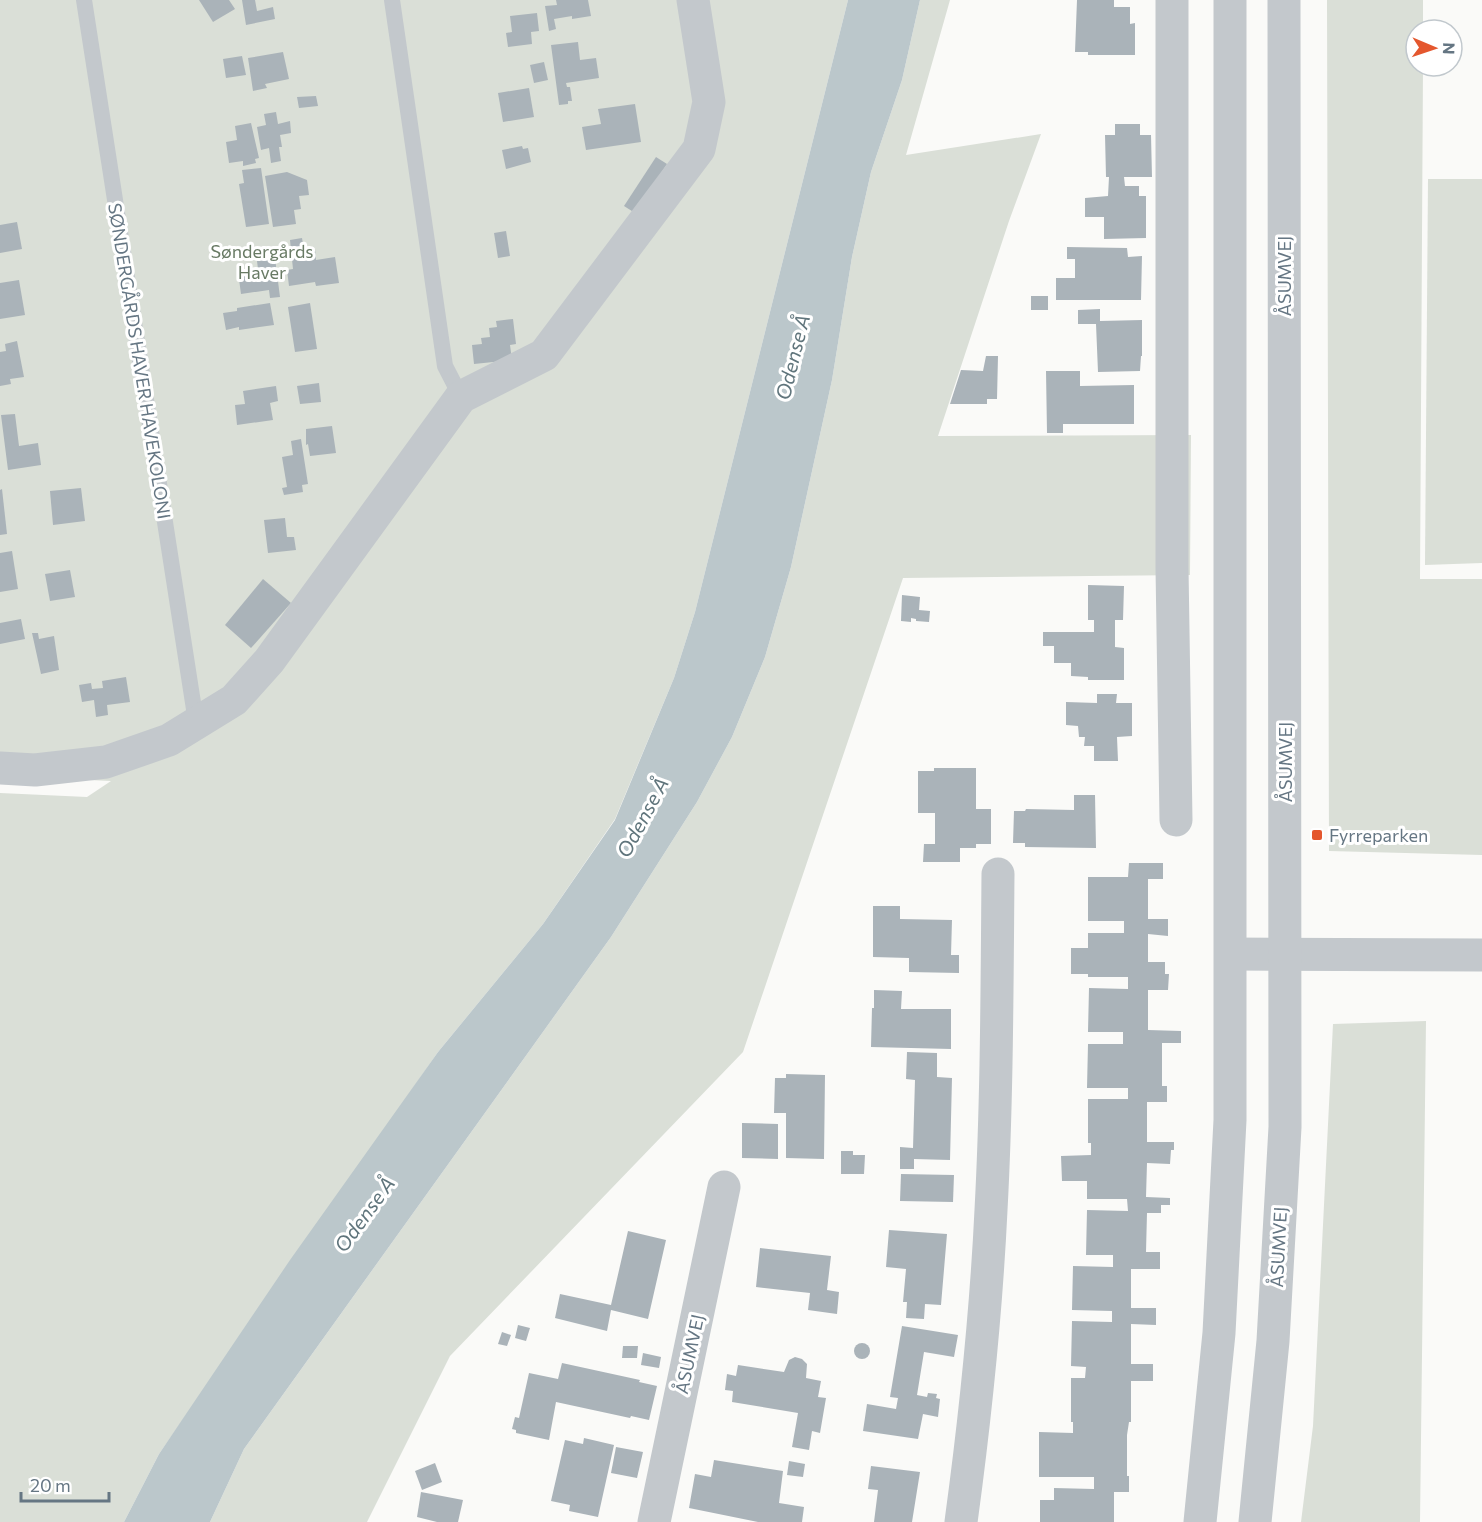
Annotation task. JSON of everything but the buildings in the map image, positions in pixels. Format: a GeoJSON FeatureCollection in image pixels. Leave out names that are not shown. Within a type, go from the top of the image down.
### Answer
{"type":"FeatureCollection","features":[{"type":"Feature","properties":{"kind":"street"},"geometry":{"type":"LineString","coordinates":[[0,768],[35,770],[106,762],[169,740],[234,699],[269,661],[461,397],[544,355],[699,149],[709,102],[693,0]]}},
{"type":"Feature","properties":{"kind":"street"},"geometry":{"type":"LineString","coordinates":[[1172,0],[1172,568],[1176,820]]}},
{"type":"Feature","properties":{"kind":"street"},"geometry":{"type":"LineString","coordinates":[[1200,1522],[1219,1333],[1230,1120],[1230,0]]}},
{"type":"Feature","properties":{"kind":"street","name":"ÅSUMVEJ"},"geometry":{"type":"LineString","coordinates":[[1255,1522],[1273,1341],[1285,1127],[1284,0]]}},
{"type":"Feature","properties":{"kind":"street"},"geometry":{"type":"LineString","coordinates":[[962,1522],[974,1428],[991,1211],[997,1033],[998,874]]}},
{"type":"Feature","properties":{"kind":"street"},"geometry":{"type":"LineString","coordinates":[[1231,954],[1482,955]]}},
{"type":"Feature","properties":{"kind":"street","name":"ÅSUMVEJ"},"geometry":{"type":"LineString","coordinates":[[654,1522],[724,1187]]}},
{"type":"Feature","properties":{"kind":"lane","name":"SØNDERGÅRDS HAVER HAVEKOLONI"},"geometry":{"type":"LineString","coordinates":[[84,0],[196,722]]}},
{"type":"Feature","properties":{"kind":"lane"},"geometry":{"type":"LineString","coordinates":[[392,0],[445,366],[461,397]]}},
{"type":"Feature","properties":{"kind":"green space","name":"Søndergårds Haver"},"geometry":{"type":"Polygon","coordinates":[[[0,0],[848,0],[695,612],[674,678],[615,819],[543,924],[438,1052],[159,1454],[124,1522],[0,1522],[0,793],[87,797],[111,781],[0,776],[0,0]]]}},
{"type":"Feature","properties":{"kind":"green space"},"geometry":{"type":"Polygon","coordinates":[[[920,0],[950,0],[906,155],[1041,134],[1009,221],[938,436],[1191,435],[1190,575],[903,578],[743,1052],[450,1356],[367,1522],[210,1522],[244,1449],[611,937],[697,802],[732,737],[765,657],[791,567],[832,380],[852,257],[871,172],[902,80],[920,0]]]}},
{"type":"Feature","properties":{"kind":"green space"},"geometry":{"type":"Polygon","coordinates":[[[1327,0],[1423,0],[1423,18],[1404,18],[1404,78],[1423,78],[1420,579],[1482,579],[1482,855],[1329,851],[1327,0]]]}},
{"type":"Feature","properties":{"kind":"green space"},"geometry":{"type":"Polygon","coordinates":[[[1428,179],[1482,179],[1482,563],[1425,565],[1428,179]]]}},
{"type":"Feature","properties":{"kind":"green space"},"geometry":{"type":"Polygon","coordinates":[[[1426,1021],[1420,1522],[1301,1522],[1313,1426],[1333,1024],[1426,1021]]]}},
{"type":"Feature","properties":{"kind":"water","name":"Odense Å"},"geometry":{"type":"Polygon","coordinates":[[[848,0],[920,0],[902,80],[871,172],[852,257],[832,380],[791,567],[765,657],[732,737],[697,802],[611,937],[244,1449],[210,1522],[124,1522],[159,1454],[290,1260],[438,1052],[543,924],[615,820],[674,678],[695,612],[848,0]]]}},
{"type":"Feature","properties":{"kind":"place","name":"Fyrreparken"},"geometry":{"type":"Point","coordinates":[1317,835]}}]}
